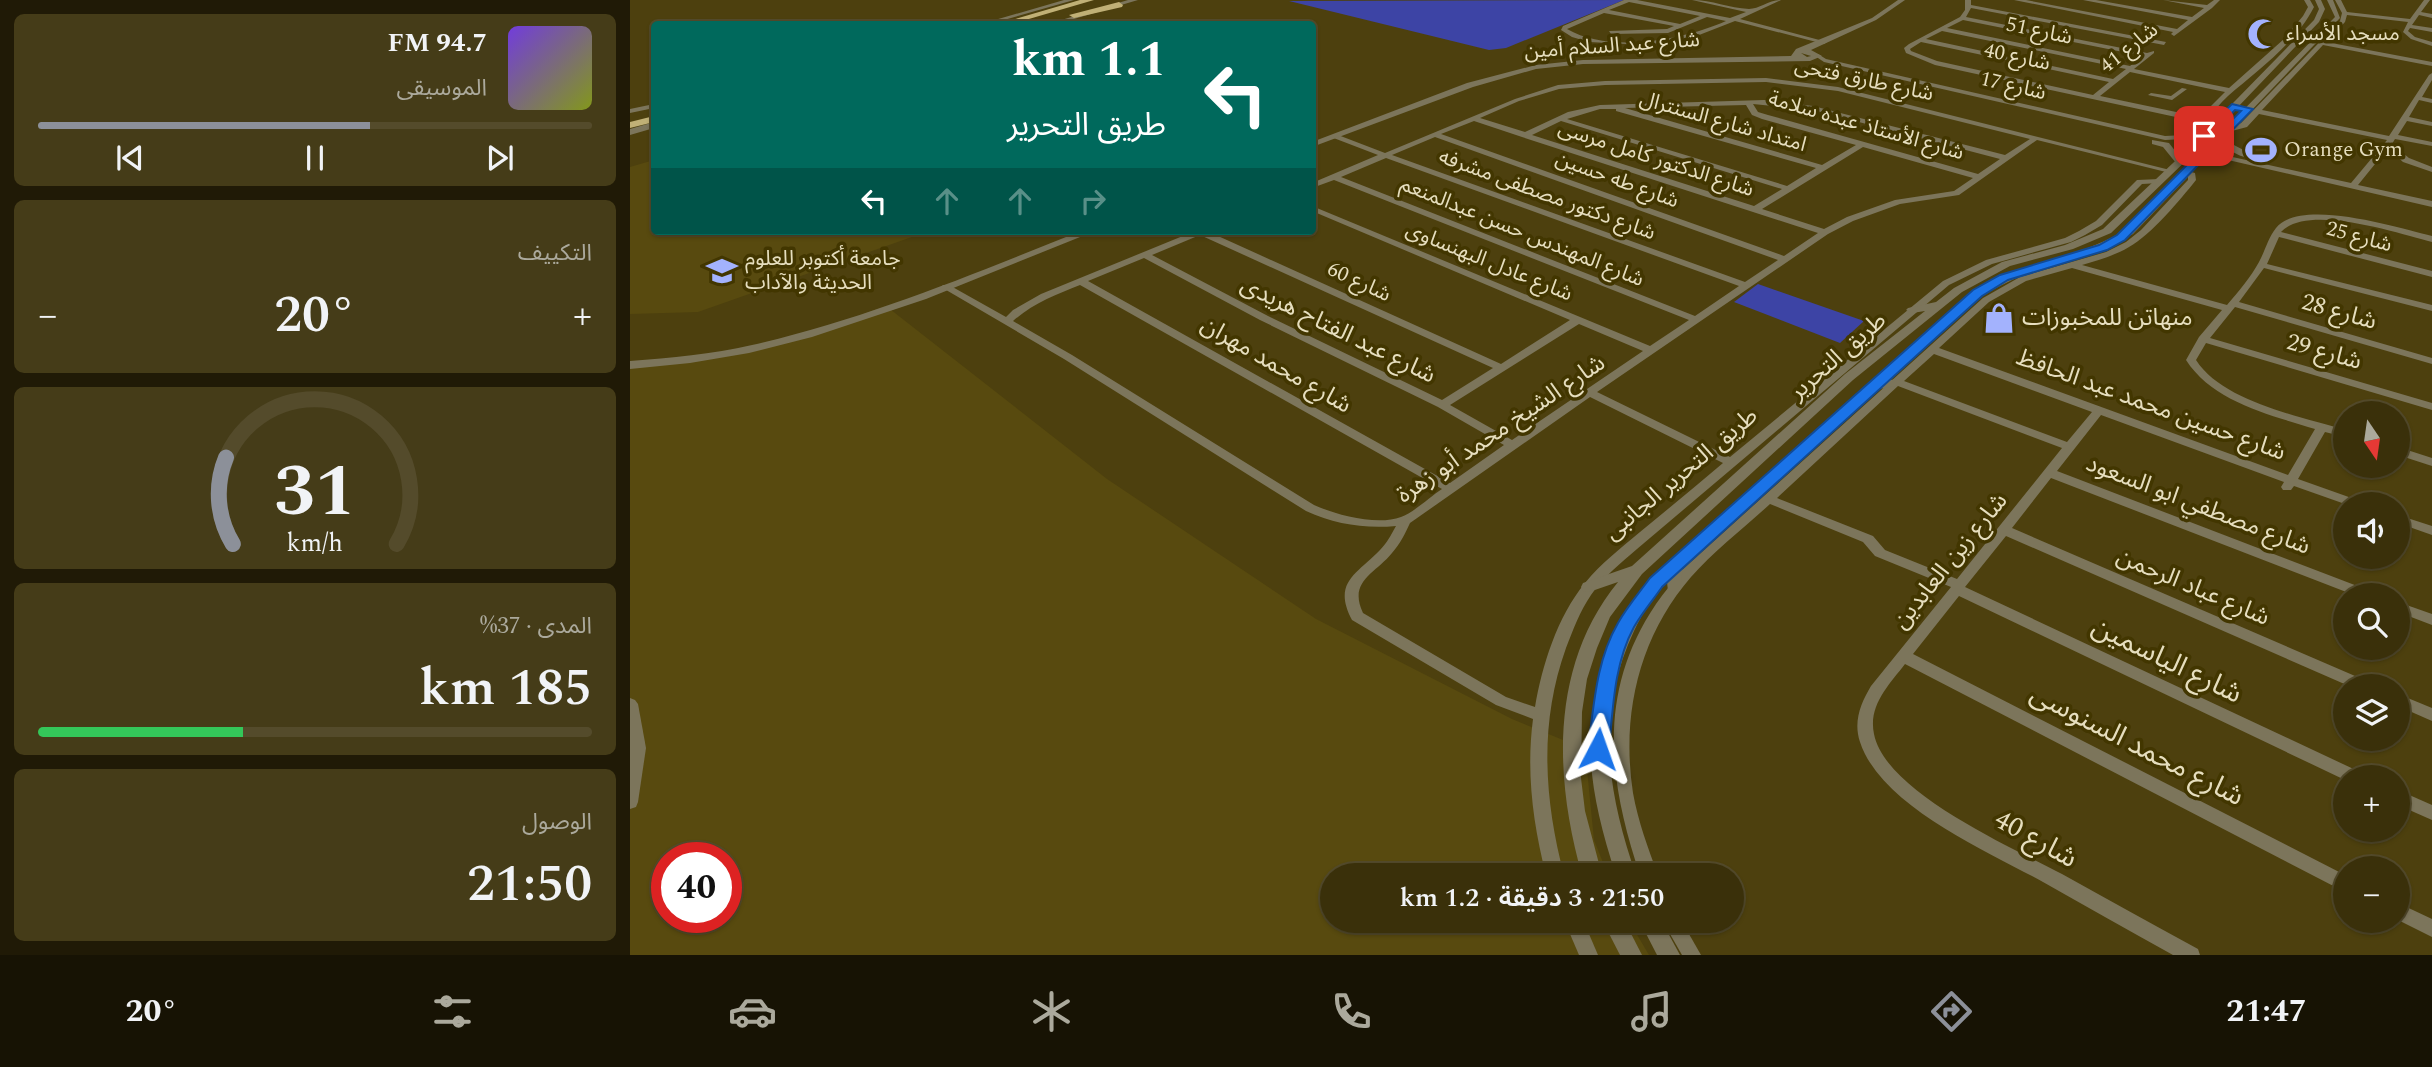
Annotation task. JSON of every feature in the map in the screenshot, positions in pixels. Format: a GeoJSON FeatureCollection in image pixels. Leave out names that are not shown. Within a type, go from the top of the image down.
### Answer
{"type":"FeatureCollection","features":[{"type":"Feature","properties":{"kind":"highway"},"geometry":{"type":"LineString","coordinates":[[1014,21],[1090,0]]}},
{"type":"Feature","properties":{"kind":"highway"},"geometry":{"type":"LineString","coordinates":[[1036,21],[1109,0]]}},
{"type":"Feature","properties":{"kind":"highway"},"geometry":{"type":"LineString","coordinates":[[1046,21],[1119,5]]}},
{"type":"Feature","properties":{"kind":"highway"},"geometry":{"type":"LineString","coordinates":[[1002,21],[1029,12]]}},
{"type":"Feature","properties":{"kind":"highway"},"geometry":{"type":"LineString","coordinates":[[630,118],[651,113]]}},
{"type":"Feature","properties":{"kind":"highway"},"geometry":{"type":"LineString","coordinates":[[630,125],[651,114]]}},
{"type":"Feature","properties":{"kind":"street"},"geometry":{"type":"LineString","coordinates":[[995,21],[1070,0]]}},
{"type":"Feature","properties":{"kind":"street"},"geometry":{"type":"LineString","coordinates":[[1062,21],[1135,0]]}},
{"type":"Feature","properties":{"kind":"street"},"geometry":{"type":"LineString","coordinates":[[1778,0],[1730,20],[1682,39],[1635,42],[1592,40],[1567,33],[1564,27],[1629,0],[1730,20],[1824,43]]}},
{"type":"Feature","properties":{"kind":"street"},"geometry":{"type":"LineString","coordinates":[[1651,5],[1662,0]]}},
{"type":"Feature","properties":{"kind":"street"},"geometry":{"type":"LineString","coordinates":[[1695,0],[1751,11]]}},
{"type":"Feature","properties":{"kind":"street"},"geometry":{"type":"LineString","coordinates":[[1713,4],[1721,0]]}},
{"type":"Feature","properties":{"kind":"street","name":"شارع عبد السلام أمين"},"geometry":{"type":"LineString","coordinates":[[1316,142],[1470,85],[1521,70],[1567,63],[1818,55],[1819,51],[1874,21],[1902,0]]}},
{"type":"Feature","properties":{"kind":"street","name":"شارع عبد السلام أمين"},"geometry":{"type":"LineString","coordinates":[[1803,54],[1901,9],[1909,0]]}},
{"type":"Feature","properties":{"kind":"street"},"geometry":{"type":"LineString","coordinates":[[2017,0],[2179,31]]}},
{"type":"Feature","properties":{"kind":"street"},"geometry":{"type":"LineString","coordinates":[[2086,0],[2194,19]]}},
{"type":"Feature","properties":{"kind":"street"},"geometry":{"type":"LineString","coordinates":[[2166,0],[2210,8]]}},
{"type":"Feature","properties":{"kind":"street","name":"شارع 41"},"geometry":{"type":"LineString","coordinates":[[2094,97],[2217,0]]}},
{"type":"Feature","properties":{"kind":"street"},"geometry":{"type":"LineString","coordinates":[[2324,17],[2339,0]]}},
{"type":"Feature","properties":{"kind":"street"},"geometry":{"type":"LineString","coordinates":[[2428,2],[2416,13],[2405,31],[2409,36],[2432,44]]}},
{"type":"Feature","properties":{"kind":"street"},"geometry":{"type":"LineString","coordinates":[[1968,3],[2164,43]]}},
{"type":"Feature","properties":{"kind":"street","name":"شارع 40"},"geometry":{"type":"LineString","coordinates":[[1968,3],[1962,18],[1908,48],[1913,56],[2137,106],[2205,129]]}},
{"type":"Feature","properties":{"kind":"street"},"geometry":{"type":"LineString","coordinates":[[2243,78],[2297,50],[2301,24],[2311,7],[2324,17],[2432,62]]}},
{"type":"Feature","properties":{"kind":"street"},"geometry":{"type":"LineString","coordinates":[[1603,11],[1682,26]]}},
{"type":"Feature","properties":{"kind":"street"},"geometry":{"type":"LineString","coordinates":[[2416,13],[2432,16]]}},
{"type":"Feature","properties":{"kind":"street"},"geometry":{"type":"LineString","coordinates":[[1611,32],[1662,32],[1705,16]]}},
{"type":"Feature","properties":{"kind":"street"},"geometry":{"type":"LineString","coordinates":[[2301,24],[2324,17],[2409,23],[2432,30]]}},
{"type":"Feature","properties":{"kind":"street","name":"طريق التحرير"},"geometry":{"type":"LineString","coordinates":[[1622,863],[1603,797],[1599,726],[1607,675],[1626,625],[1648,593],[1704,537],[1871,386],[1949,326],[1978,293],[2004,277],[2111,244],[2129,232],[2156,203],[2205,129],[2273,81],[2324,17]]}},
{"type":"Feature","properties":{"kind":"street"},"geometry":{"type":"LineString","coordinates":[[1962,18],[2148,55]]}},
{"type":"Feature","properties":{"kind":"street"},"geometry":{"type":"LineString","coordinates":[[1592,40],[1644,19]]}},
{"type":"Feature","properties":{"kind":"street","name":"شارع 51"},"geometry":{"type":"LineString","coordinates":[[1941,29],[2129,69],[2241,102]]}},
{"type":"Feature","properties":{"kind":"street","name":"شارع 17"},"geometry":{"type":"LineString","coordinates":[[1780,33],[1795,39],[1803,54],[2166,141]]}},
{"type":"Feature","properties":{"kind":"street"},"geometry":{"type":"LineString","coordinates":[[1920,40],[2164,85],[2391,140],[2432,144]]}},
{"type":"Feature","properties":{"kind":"street","name":"شارع 17"},"geometry":{"type":"LineString","coordinates":[[1818,55],[1824,60],[2166,141],[2205,129]]}},
{"type":"Feature","properties":{"kind":"street"},"geometry":{"type":"LineString","coordinates":[[2243,78],[2273,81]]}},
{"type":"Feature","properties":{"kind":"street"},"geometry":{"type":"LineString","coordinates":[[2241,102],[2243,78]]}},
{"type":"Feature","properties":{"kind":"street","name":"شارع طارق فتحى"},"geometry":{"type":"LineString","coordinates":[[1316,184],[1517,100],[1574,85],[1766,80],[1829,87],[2036,138],[2165,176]]}},
{"type":"Feature","properties":{"kind":"street"},"geometry":{"type":"LineString","coordinates":[[2355,183],[2391,140],[2431,80]]}},
{"type":"Feature","properties":{"kind":"street"},"geometry":{"type":"LineString","coordinates":[[2137,106],[2164,85]]}},
{"type":"Feature","properties":{"kind":"street"},"geometry":{"type":"LineString","coordinates":[[2151,95],[2172,98],[2183,89]]}},
{"type":"Feature","properties":{"kind":"street"},"geometry":{"type":"LineString","coordinates":[[2418,98],[2432,101]]}},
{"type":"Feature","properties":{"kind":"street"},"geometry":{"type":"LineString","coordinates":[[1525,135],[1584,110],[1617,106],[1748,102],[1813,108],[2007,158]]}},
{"type":"Feature","properties":{"kind":"street","name":"شارع الأستاذ عبده سلامة"},"geometry":{"type":"LineString","coordinates":[[1748,102],[1755,113],[1765,117],[1980,177]]}},
{"type":"Feature","properties":{"kind":"street","name":"طريق التحرير"},"geometry":{"type":"LineString","coordinates":[[1588,863],[1572,790],[1571,740],[1577,694],[1592,638],[1603,615],[1637,570],[1707,508],[1847,372],[1968,282],[1993,270],[2096,237],[2107,231],[2165,176],[2199,160],[2225,132],[2241,102]]}},
{"type":"Feature","properties":{"kind":"street","name":"امتداد شارع السنترال"},"geometry":{"type":"LineString","coordinates":[[1617,106],[1626,112],[1823,168]]}},
{"type":"Feature","properties":{"kind":"street"},"geometry":{"type":"LineString","coordinates":[[630,111],[651,113]]}},
{"type":"Feature","properties":{"kind":"street"},"geometry":{"type":"LineString","coordinates":[[2404,118],[2432,124]]}},
{"type":"Feature","properties":{"kind":"street","name":"شارع الدكتور كامل مرسى"},"geometry":{"type":"LineString","coordinates":[[1476,119],[1825,232]]}},
{"type":"Feature","properties":{"kind":"street"},"geometry":{"type":"LineString","coordinates":[[1560,119],[1789,189]]}},
{"type":"Feature","properties":{"kind":"street"},"geometry":{"type":"LineString","coordinates":[[630,131],[651,126]]}},
{"type":"Feature","properties":{"kind":"street"},"geometry":{"type":"LineString","coordinates":[[2225,132],[2224,141],[2235,150],[2272,164],[2432,202]]}},
{"type":"Feature","properties":{"kind":"street","name":"شارع طه حسين"},"geometry":{"type":"LineString","coordinates":[[1436,135],[1786,260]]}},
{"type":"Feature","properties":{"kind":"street","name":"شارع دكتور مصطفى مشرفه"},"geometry":{"type":"LineString","coordinates":[[1332,136],[1746,286]]}},
{"type":"Feature","properties":{"kind":"street","name":"شارع الشيخ محمد أبو زهرة"},"geometry":{"type":"LineString","coordinates":[[946,287],[1007,321],[1325,516],[1363,524],[1405,521],[1511,444],[1591,393],[1825,232],[1850,219],[1898,202],[1956,193],[2036,138]]}},
{"type":"Feature","properties":{"kind":"street"},"geometry":{"type":"LineString","coordinates":[[2391,140],[2397,155],[2432,170]]}},
{"type":"Feature","properties":{"kind":"street"},"geometry":{"type":"LineString","coordinates":[[1645,863],[1625,793],[1621,730],[1628,677],[1637,647],[1651,620],[1686,573],[1898,382],[1949,326],[1986,300],[2030,276],[2109,254],[2137,238],[2192,180],[2192,175],[2166,141]]}},
{"type":"Feature","properties":{"kind":"street"},"geometry":{"type":"LineString","coordinates":[[1755,209],[1862,144]]}},
{"type":"Feature","properties":{"kind":"street"},"geometry":{"type":"LineString","coordinates":[[2235,150],[2224,153],[2239,160]]}},
{"type":"Feature","properties":{"kind":"street"},"geometry":{"type":"LineString","coordinates":[[2199,160],[2219,157],[2239,160],[2432,202]]}},
{"type":"Feature","properties":{"kind":"street","name":"طريق التحرير الجانبى"},"geometry":{"type":"LineString","coordinates":[[1552,863],[1540,808],[1538,767],[1541,716],[1552,664],[1571,618],[1589,587],[1632,546],[1847,372],[1912,310],[1946,283],[1967,272],[2082,233],[2099,223],[2140,182],[2165,176]]}},
{"type":"Feature","properties":{"kind":"street","name":"شارع المهندس حسن عبدالمنعم"},"geometry":{"type":"LineString","coordinates":[[1334,177],[1697,320]]}},
{"type":"Feature","properties":{"kind":"street"},"geometry":{"type":"LineString","coordinates":[[2142,199],[2156,203]]}},
{"type":"Feature","properties":{"kind":"street","name":"شارع عادل البهنساوى"},"geometry":{"type":"LineString","coordinates":[[1316,210],[1652,351]]}},
{"type":"Feature","properties":{"kind":"street"},"geometry":{"type":"LineString","coordinates":[[2333,430],[2244,400],[2211,384],[2195,372],[2191,360],[2203,338],[2232,307],[2262,265],[2277,234],[2287,222],[2329,217],[2368,223],[2432,239]]}},
{"type":"Feature","properties":{"kind":"street","name":"شارع 25"},"geometry":{"type":"LineString","coordinates":[[2277,234],[2432,274]]}},
{"type":"Feature","properties":{"kind":"street"},"geometry":{"type":"LineString","coordinates":[[630,359],[720,349],[799,332],[902,298],[1067,235]]}},
{"type":"Feature","properties":{"kind":"street"},"geometry":{"type":"LineString","coordinates":[[630,365],[708,357],[776,344],[858,320],[1080,235]]}},
{"type":"Feature","properties":{"kind":"street"},"geometry":{"type":"LineString","coordinates":[[1007,321],[1030,303],[1195,235]]}},
{"type":"Feature","properties":{"kind":"street","name":"شارع 60"},"geometry":{"type":"LineString","coordinates":[[1209,235],[1500,368]]}},
{"type":"Feature","properties":{"kind":"street","name":"شارع عبد الفتاح هريدى"},"geometry":{"type":"LineString","coordinates":[[1145,255],[1264,318],[1442,405],[1511,444]]}},
{"type":"Feature","properties":{"kind":"street","name":"شارع 28"},"geometry":{"type":"LineString","coordinates":[[2068,264],[2432,361]]}},
{"type":"Feature","properties":{"kind":"street"},"geometry":{"type":"LineString","coordinates":[[2262,265],[2432,309]]}},
{"type":"Feature","properties":{"kind":"street"},"geometry":{"type":"LineString","coordinates":[[2004,277],[2030,276]]}},
{"type":"Feature","properties":{"kind":"street","name":"شارع محمد مهران"},"geometry":{"type":"LineString","coordinates":[[1080,281],[1205,347],[1248,375],[1450,488]]}},
{"type":"Feature","properties":{"kind":"street"},"geometry":{"type":"LineString","coordinates":[[1912,310],[1940,304]]}},
{"type":"Feature","properties":{"kind":"street"},"geometry":{"type":"LineString","coordinates":[[1442,405],[1578,320]]}},
{"type":"Feature","properties":{"kind":"street","name":"شارع 29"},"geometry":{"type":"LineString","coordinates":[[2203,338],[2432,407]]}},
{"type":"Feature","properties":{"kind":"street","name":"شارع حسين محمد عبد الحافظ"},"geometry":{"type":"LineString","coordinates":[[1928,352],[2333,497]]}},
{"type":"Feature","properties":{"kind":"street"},"geometry":{"type":"LineString","coordinates":[[1871,386],[1898,382],[2070,447]]}},
{"type":"Feature","properties":{"kind":"street"},"geometry":{"type":"LineString","coordinates":[[1591,393],[1732,463]]}},
{"type":"Feature","properties":{"kind":"street","name":"شارع زين العابدين"},"geometry":{"type":"LineString","coordinates":[[1871,749],[1866,728],[1866,707],[1903,656],[2096,413]]}},
{"type":"Feature","properties":{"kind":"street"},"geometry":{"type":"LineString","coordinates":[[2288,483],[2322,427]]}},
{"type":"Feature","properties":{"kind":"street"},"geometry":{"type":"LineString","coordinates":[[2410,455],[2432,462]]}},
{"type":"Feature","properties":{"kind":"street","name":"شارع مصطفي ابو السعود"},"geometry":{"type":"LineString","coordinates":[[2050,473],[2337,583]]}},
{"type":"Feature","properties":{"kind":"street","name":"شارع حسين محمد عبد الحافظ"},"geometry":{"type":"LineString","coordinates":[[2288,483],[2333,503]]}},
{"type":"Feature","properties":{"kind":"street","name":"شارع الياسمين"},"geometry":{"type":"LineString","coordinates":[[1769,499],[1868,539],[1880,553],[1959,587],[2333,767]]}},
{"type":"Feature","properties":{"kind":"street"},"geometry":{"type":"LineString","coordinates":[[1707,508],[1715,514],[1727,516]]}},
{"type":"Feature","properties":{"kind":"street"},"geometry":{"type":"LineString","coordinates":[[1405,521],[1387,552],[1358,577],[1350,590],[1350,604],[1357,616],[1501,701],[1541,716]]}},
{"type":"Feature","properties":{"kind":"street"},"geometry":{"type":"LineString","coordinates":[[2410,523],[2432,531]]}},
{"type":"Feature","properties":{"kind":"street"},"geometry":{"type":"LineString","coordinates":[[1685,527],[1700,530],[1704,537]]}},
{"type":"Feature","properties":{"kind":"street","name":"شارع عباد الرحمن"},"geometry":{"type":"LineString","coordinates":[[2004,530],[2336,674]]}},
{"type":"Feature","properties":{"kind":"street"},"geometry":{"type":"LineString","coordinates":[[2410,532],[2432,540]]}},
{"type":"Feature","properties":{"kind":"street"},"geometry":{"type":"LineString","coordinates":[[1675,587],[1676,563]]}},
{"type":"Feature","properties":{"kind":"street"},"geometry":{"type":"LineString","coordinates":[[1589,587],[1637,570]]}},
{"type":"Feature","properties":{"kind":"street"},"geometry":{"type":"LineString","coordinates":[[2410,612],[2432,620]]}},
{"type":"Feature","properties":{"kind":"street","name":"شارع محمد السنوسى"},"geometry":{"type":"LineString","coordinates":[[1903,656],[2333,878]]}},
{"type":"Feature","properties":{"kind":"street"},"geometry":{"type":"LineString","coordinates":[[630,704],[638,748],[630,802]]}},
{"type":"Feature","properties":{"kind":"street"},"geometry":{"type":"LineString","coordinates":[[2410,705],[2432,715]]}},
{"type":"Feature","properties":{"kind":"street","name":"شارع 40"},"geometry":{"type":"LineString","coordinates":[[1871,749],[1886,771],[1907,791],[1968,832],[2191,955]]}},
{"type":"Feature","properties":{"kind":"street"},"geometry":{"type":"LineString","coordinates":[[2410,803],[2432,813]]}},
{"type":"Feature","properties":{"kind":"street"},"geometry":{"type":"LineString","coordinates":[[2410,917],[2432,928]]}},
{"type":"Feature","properties":{"kind":"street"},"geometry":{"type":"LineString","coordinates":[[1579,933],[1589,955]]}},
{"type":"Feature","properties":{"kind":"street"},"geometry":{"type":"LineString","coordinates":[[1619,933],[1631,955]]}},
{"type":"Feature","properties":{"kind":"street"},"geometry":{"type":"LineString","coordinates":[[1656,933],[1669,955]]}},
{"type":"Feature","properties":{"kind":"street"},"geometry":{"type":"LineString","coordinates":[[1679,933],[1692,955]]}},
{"type":"Feature","properties":{"kind":"shaded area"},"geometry":{"type":"Polygon","coordinates":[[[1624,0],[1506,48],[1489,50],[1289,1],[1624,0]]]}},
{"type":"Feature","properties":{"kind":"shaded area","name":"جامعة أكتوبر للعلوم الحديثة والآداب"},"geometry":{"type":"Polygon","coordinates":[[[651,161],[651,235],[918,235],[698,312],[630,314],[630,167],[651,161]]]}},
{"type":"Feature","properties":{"kind":"shaded area"},"geometry":{"type":"Polygon","coordinates":[[[1758,284],[1864,321],[1840,343],[1734,302],[1758,284]]]}},
{"type":"Feature","properties":{"kind":"shaded area"},"geometry":{"type":"Polygon","coordinates":[[[886,306],[1107,479],[1316,619],[1512,719],[1585,749],[1594,840],[1603,863],[1320,863],[1320,933],[1636,933],[1649,955],[630,955],[630,362],[704,355],[827,327],[886,306]]]}},
{"type":"Feature","properties":{"kind":"place","name":"مسجد الأسراء"},"geometry":{"type":"Point","coordinates":[2263,34]}},
{"type":"Feature","properties":{"kind":"place","name":"Orange Gym"},"geometry":{"type":"Point","coordinates":[2261,150]}},
{"type":"Feature","properties":{"kind":"place","name":"جامعة أكتوبر للعلوم الحديثة والآداب"},"geometry":{"type":"Point","coordinates":[722,271]}},
{"type":"Feature","properties":{"kind":"place","name":"منهاتن للمخبوزات"},"geometry":{"type":"Point","coordinates":[1999,318]}},
{"type":"Feature","properties":{"kind":"route"},"geometry":{"type":"LineString","coordinates":[[1598,749],[1607,675],[1615,649],[1626,625],[1656,583],[1868,389],[1978,293],[2004,277],[2103,248],[2121,238],[2248,109],[2232,107],[2204,136]]}}]}
